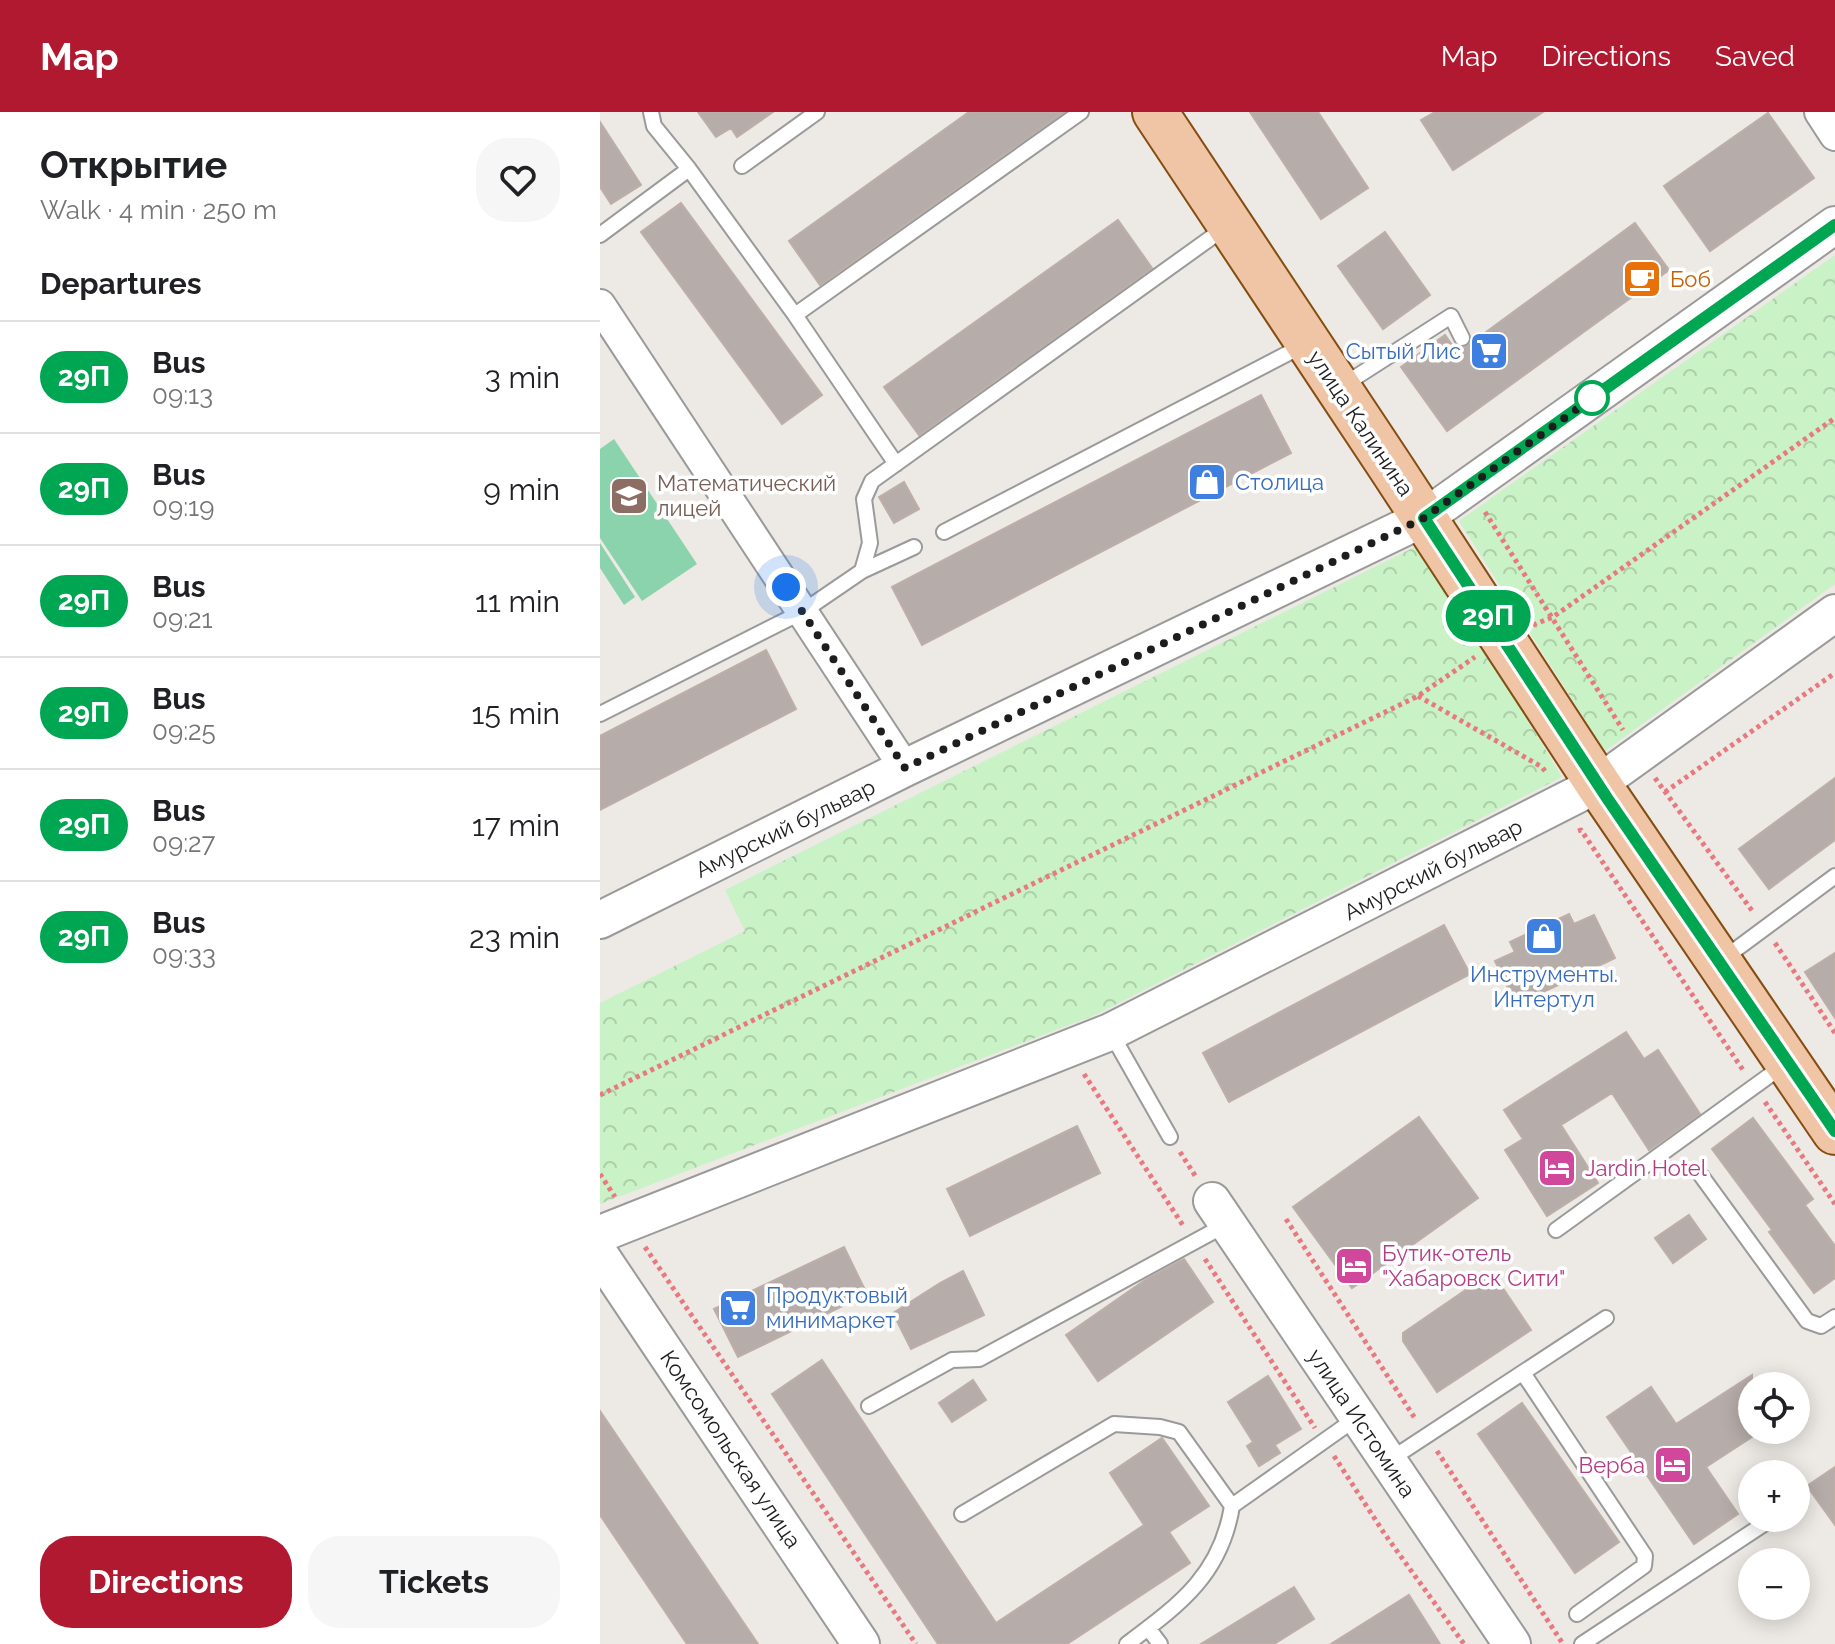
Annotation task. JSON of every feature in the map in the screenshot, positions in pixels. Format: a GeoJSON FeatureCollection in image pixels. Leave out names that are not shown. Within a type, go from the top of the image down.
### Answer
{"type":"FeatureCollection","features":[{"type":"Feature","properties":{"kind":"main road","name":"улица Калинина"},"geometry":{"type":"LineString","coordinates":[[1155,112],[1502,638],[1578,813],[1719,962],[1771,1074],[1835,1132]]}},
{"type":"Feature","properties":{"kind":"street"},"geometry":{"type":"LineString","coordinates":[[1820,112],[1835,135]]}},
{"type":"Feature","properties":{"kind":"street","name":"Амурский бульвар"},"geometry":{"type":"LineString","coordinates":[[600,920],[905,768],[1424,518],[1835,225]]}},
{"type":"Feature","properties":{"kind":"street"},"geometry":{"type":"LineString","coordinates":[[600,305],[905,768]]}},
{"type":"Feature","properties":{"kind":"street","name":"Амурский бульвар"},"geometry":{"type":"LineString","coordinates":[[600,1234],[1117,1044],[1578,813],[1835,613]]}},
{"type":"Feature","properties":{"kind":"street","name":"улица Истомина"},"geometry":{"type":"LineString","coordinates":[[1219,1212],[1512,1644]]}},
{"type":"Feature","properties":{"kind":"street","name":"Комсомольская улица"},"geometry":{"type":"LineString","coordinates":[[600,1255],[861,1644]]}},
{"type":"Feature","properties":{"kind":"lane"},"geometry":{"type":"LineString","coordinates":[[651,112],[654,126],[795,315],[896,464]]}},
{"type":"Feature","properties":{"kind":"lane"},"geometry":{"type":"LineString","coordinates":[[742,166],[817,112]]}},
{"type":"Feature","properties":{"kind":"lane"},"geometry":{"type":"LineString","coordinates":[[795,315],[1081,112]]}},
{"type":"Feature","properties":{"kind":"lane"},"geometry":{"type":"LineString","coordinates":[[600,235],[689,169]]}},
{"type":"Feature","properties":{"kind":"lane"},"geometry":{"type":"LineString","coordinates":[[862,571],[870,543],[864,499],[872,481],[1230,225]]}},
{"type":"Feature","properties":{"kind":"lane"},"geometry":{"type":"LineString","coordinates":[[1338,389],[1451,316],[1462,338]]}},
{"type":"Feature","properties":{"kind":"lane"},"geometry":{"type":"LineString","coordinates":[[944,532],[1308,343]]}},
{"type":"Feature","properties":{"kind":"lane"},"geometry":{"type":"LineString","coordinates":[[600,714],[802,612],[862,571],[914,547]]}},
{"type":"Feature","properties":{"kind":"lane"},"geometry":{"type":"LineString","coordinates":[[1719,962],[1835,876]]}},
{"type":"Feature","properties":{"kind":"lane"},"geometry":{"type":"LineString","coordinates":[[1117,1044],[1170,1137]]}},
{"type":"Feature","properties":{"kind":"lane"},"geometry":{"type":"LineString","coordinates":[[1556,1230],[1771,1074]]}},
{"type":"Feature","properties":{"kind":"lane"},"geometry":{"type":"LineString","coordinates":[[1700,1174],[1807,1321],[1821,1326],[1835,1317]]}},
{"type":"Feature","properties":{"kind":"lane"},"geometry":{"type":"LineString","coordinates":[[869,1406],[952,1360],[979,1359],[1193,1241],[1219,1212]]}},
{"type":"Feature","properties":{"kind":"lane"},"geometry":{"type":"LineString","coordinates":[[1388,1461],[1606,1318]]}},
{"type":"Feature","properties":{"kind":"lane"},"geometry":{"type":"LineString","coordinates":[[1523,1373],[1645,1556],[1644,1566],[1577,1614]]}},
{"type":"Feature","properties":{"kind":"lane"},"geometry":{"type":"LineString","coordinates":[[1127,1644],[1178,1606],[1205,1575],[1227,1535],[1232,1506],[1358,1417]]}},
{"type":"Feature","properties":{"kind":"lane"},"geometry":{"type":"LineString","coordinates":[[962,1514],[1114,1424],[1160,1427],[1179,1432],[1232,1506]]}},
{"type":"Feature","properties":{"kind":"lane"},"geometry":{"type":"LineString","coordinates":[[1582,1644],[1752,1532]]}},
{"type":"Feature","properties":{"kind":"lane"},"geometry":{"type":"LineString","coordinates":[[1148,1628],[1160,1644]]}},
{"type":"Feature","properties":{"kind":"path"},"geometry":{"type":"LineString","coordinates":[[600,1095],[1418,696],[1502,638],[1553,617],[1835,418]]}},
{"type":"Feature","properties":{"kind":"path"},"geometry":{"type":"LineString","coordinates":[[1665,792],[1835,673]]}},
{"type":"Feature","properties":{"kind":"path"},"geometry":{"type":"LineString","coordinates":[[1418,696],[1542,767],[1771,1074],[1835,1204]]}},
{"type":"Feature","properties":{"kind":"path"},"geometry":{"type":"LineString","coordinates":[[1069,1080],[1084,1074],[1117,1044]]}},
{"type":"Feature","properties":{"kind":"path"},"geometry":{"type":"LineString","coordinates":[[1084,1074],[1384,1533],[1464,1644]]}},
{"type":"Feature","properties":{"kind":"path"},"geometry":{"type":"LineString","coordinates":[[1170,1137],[1219,1212]]}},
{"type":"Feature","properties":{"kind":"path"},"geometry":{"type":"LineString","coordinates":[[652,1242],[643,1245],[916,1644]]}},
{"type":"Feature","properties":{"kind":"green space"},"geometry":{"type":"Polygon","coordinates":[[[1835,255],[1835,584],[1605,751],[1459,521],[1835,255]]]}},
{"type":"Feature","properties":{"kind":"green space"},"geometry":{"type":"Polygon","coordinates":[[[614,439],[697,564],[642,601],[600,538],[600,449],[614,439]]]}},
{"type":"Feature","properties":{"kind":"green space"},"geometry":{"type":"Polygon","coordinates":[[[600,543],[635,597],[624,605],[600,568],[600,543]]]}},
{"type":"Feature","properties":{"kind":"green space"},"geometry":{"type":"Polygon","coordinates":[[[1421,544],[1562,777],[1095,1015],[600,1204],[600,1003],[745,931],[725,890],[1421,544]]]}},
{"type":"Feature","properties":{"kind":"building"},"geometry":{"type":"Polygon","coordinates":[[[698,112],[773,112],[737,137],[731,128],[716,137],[698,112]]]}},
{"type":"Feature","properties":{"kind":"building"},"geometry":{"type":"Polygon","coordinates":[[[969,112],[1064,112],[820,285],[789,241],[969,112]]]}},
{"type":"Feature","properties":{"kind":"building"},"geometry":{"type":"Polygon","coordinates":[[[1250,112],[1318,112],[1368,188],[1321,219],[1250,112]]]}},
{"type":"Feature","properties":{"kind":"building"},"geometry":{"type":"Polygon","coordinates":[[[1435,112],[1543,112],[1453,170],[1421,120],[1435,112]]]}},
{"type":"Feature","properties":{"kind":"building"},"geometry":{"type":"Polygon","coordinates":[[[1768,113],[1814,178],[1710,251],[1664,186],[1768,113]]]}},
{"type":"Feature","properties":{"kind":"building"},"geometry":{"type":"Polygon","coordinates":[[[600,122],[641,185],[611,204],[600,187],[600,122]]]}},
{"type":"Feature","properties":{"kind":"building"},"geometry":{"type":"Polygon","coordinates":[[[681,203],[822,395],[782,424],[641,232],[681,203]]]}},
{"type":"Feature","properties":{"kind":"building"},"geometry":{"type":"Polygon","coordinates":[[[1118,220],[1152,268],[919,435],[884,387],[1118,220]]]}},
{"type":"Feature","properties":{"kind":"building"},"geometry":{"type":"Polygon","coordinates":[[[1635,223],[1669,270],[1447,431],[1401,367],[1445,335],[1457,352],[1467,346],[1635,223]]]}},
{"type":"Feature","properties":{"kind":"building"},"geometry":{"type":"Polygon","coordinates":[[[1385,232],[1430,295],[1383,329],[1338,266],[1385,232]]]}},
{"type":"Feature","properties":{"kind":"building"},"geometry":{"type":"Polygon","coordinates":[[[1261,395],[1291,453],[922,645],[892,587],[1261,395]]]}},
{"type":"Feature","properties":{"kind":"building"},"geometry":{"type":"Polygon","coordinates":[[[904,482],[919,509],[894,523],[879,497],[904,482]]]}},
{"type":"Feature","properties":{"kind":"building"},"geometry":{"type":"Polygon","coordinates":[[[766,650],[796,709],[600,810],[600,736],[766,650]]]}},
{"type":"Feature","properties":{"kind":"building"},"geometry":{"type":"Polygon","coordinates":[[[1835,778],[1835,840],[1769,889],[1739,849],[1835,778]]]}},
{"type":"Feature","properties":{"kind":"building"},"geometry":{"type":"Polygon","coordinates":[[[1569,914],[1574,924],[1594,915],[1615,958],[1516,1005],[1495,961],[1515,952],[1510,942],[1569,914]]]}},
{"type":"Feature","properties":{"kind":"building"},"geometry":{"type":"Polygon","coordinates":[[[1444,925],[1470,974],[1229,1102],[1203,1053],[1444,925]]]}},
{"type":"Feature","properties":{"kind":"building"},"geometry":{"type":"Polygon","coordinates":[[[1835,953],[1835,1018],[1805,972],[1835,953]]]}},
{"type":"Feature","properties":{"kind":"building"},"geometry":{"type":"Polygon","coordinates":[[[1626,1032],[1644,1059],[1658,1050],[1700,1114],[1649,1150],[1612,1093],[1561,1125],[1598,1183],[1547,1216],[1505,1150],[1523,1139],[1504,1110],[1626,1032]]]}},
{"type":"Feature","properties":{"kind":"building"},"geometry":{"type":"Polygon","coordinates":[[[1419,1117],[1478,1198],[1352,1288],[1293,1207],[1419,1117]]]}},
{"type":"Feature","properties":{"kind":"building"},"geometry":{"type":"Polygon","coordinates":[[[1753,1118],[1813,1199],[1805,1205],[1835,1246],[1835,1278],[1814,1293],[1712,1149],[1753,1118]]]}},
{"type":"Feature","properties":{"kind":"building"},"geometry":{"type":"Polygon","coordinates":[[[1077,1126],[1100,1173],[970,1236],[947,1189],[1077,1126]]]}},
{"type":"Feature","properties":{"kind":"building"},"geometry":{"type":"Polygon","coordinates":[[[1689,1215],[1706,1239],[1673,1263],[1655,1238],[1689,1215]]]}},
{"type":"Feature","properties":{"kind":"building"},"geometry":{"type":"Polygon","coordinates":[[[844,1247],[867,1294],[738,1357],[714,1309],[844,1247]]]}},
{"type":"Feature","properties":{"kind":"building"},"geometry":{"type":"Polygon","coordinates":[[[1184,1259],[1213,1302],[1098,1381],[1066,1335],[1145,1280],[1184,1259]]]}},
{"type":"Feature","properties":{"kind":"building"},"geometry":{"type":"Polygon","coordinates":[[[963,1271],[984,1315],[911,1349],[893,1313],[963,1271]]]}},
{"type":"Feature","properties":{"kind":"building"},"geometry":{"type":"Polygon","coordinates":[[[1492,1272],[1531,1330],[1437,1392],[1403,1341],[1403,1333],[1492,1272]]]}},
{"type":"Feature","properties":{"kind":"building"},"geometry":{"type":"Polygon","coordinates":[[[822,1360],[996,1623],[1144,1525],[1110,1473],[1162,1438],[1209,1506],[1169,1532],[1190,1563],[1067,1644],[938,1644],[772,1394],[822,1360]]]}},
{"type":"Feature","properties":{"kind":"building"},"geometry":{"type":"Polygon","coordinates":[[[1268,1376],[1301,1429],[1275,1445],[1280,1453],[1259,1466],[1247,1446],[1253,1442],[1228,1402],[1268,1376]]]}},
{"type":"Feature","properties":{"kind":"building"},"geometry":{"type":"Polygon","coordinates":[[[973,1380],[986,1400],[952,1422],[939,1403],[973,1380]]]}},
{"type":"Feature","properties":{"kind":"building","name":"Верба"},"geometry":{"type":"Polygon","coordinates":[[[1738,1384],[1738,1444],[1741,1444],[1706,1467],[1738,1514],[1694,1544],[1607,1417],[1651,1387],[1676,1424],[1738,1384]]]}},
{"type":"Feature","properties":{"kind":"building"},"geometry":{"type":"Polygon","coordinates":[[[1522,1403],[1619,1542],[1575,1573],[1478,1434],[1522,1403]]]}},
{"type":"Feature","properties":{"kind":"building"},"geometry":{"type":"Polygon","coordinates":[[[600,1411],[758,1644],[687,1644],[600,1515],[600,1411]]]}},
{"type":"Feature","properties":{"kind":"building"},"geometry":{"type":"Polygon","coordinates":[[[1835,1467],[1835,1525],[1810,1490],[1810,1484],[1835,1467]]]}},
{"type":"Feature","properties":{"kind":"building"},"geometry":{"type":"Polygon","coordinates":[[[1294,1587],[1314,1619],[1274,1644],[1201,1644],[1294,1587]]]}},
{"type":"Feature","properties":{"kind":"building"},"geometry":{"type":"Polygon","coordinates":[[[1409,1595],[1440,1644],[1331,1644],[1409,1595]]]}},
{"type":"Feature","properties":{"kind":"bus line","name":"29П"},"geometry":{"type":"LineString","coordinates":[[1835,225],[1424,518],[1607,798],[1835,1131]]}},
{"type":"Feature","properties":{"kind":"place","name":"Боб"},"geometry":{"type":"Point","coordinates":[1642,279]}},
{"type":"Feature","properties":{"kind":"place","name":"Сытый Лис"},"geometry":{"type":"Point","coordinates":[1489,351]}},
{"type":"Feature","properties":{"kind":"place","name":"Столица"},"geometry":{"type":"Point","coordinates":[1207,482]}},
{"type":"Feature","properties":{"kind":"place","name":"Математический лицей"},"geometry":{"type":"Point","coordinates":[629,496]}},
{"type":"Feature","properties":{"kind":"place","name":"Инструменты. Интертул"},"geometry":{"type":"Point","coordinates":[1544,936]}},
{"type":"Feature","properties":{"kind":"place","name":"Jardin Hotel"},"geometry":{"type":"Point","coordinates":[1557,1168]}},
{"type":"Feature","properties":{"kind":"place","name":"Бутик-отель \"Хабаровск Сити\""},"geometry":{"type":"Point","coordinates":[1354,1266]}},
{"type":"Feature","properties":{"kind":"place","name":"Продуктовый минимаркет"},"geometry":{"type":"Point","coordinates":[738,1308]}},
{"type":"Feature","properties":{"kind":"place","name":"Верба"},"geometry":{"type":"Point","coordinates":[1673,1465]}},
{"type":"Feature","properties":{"kind":"route"},"geometry":{"type":"LineString","coordinates":[[786,587],[905,768],[1424,518],[1592,398]]}}]}
